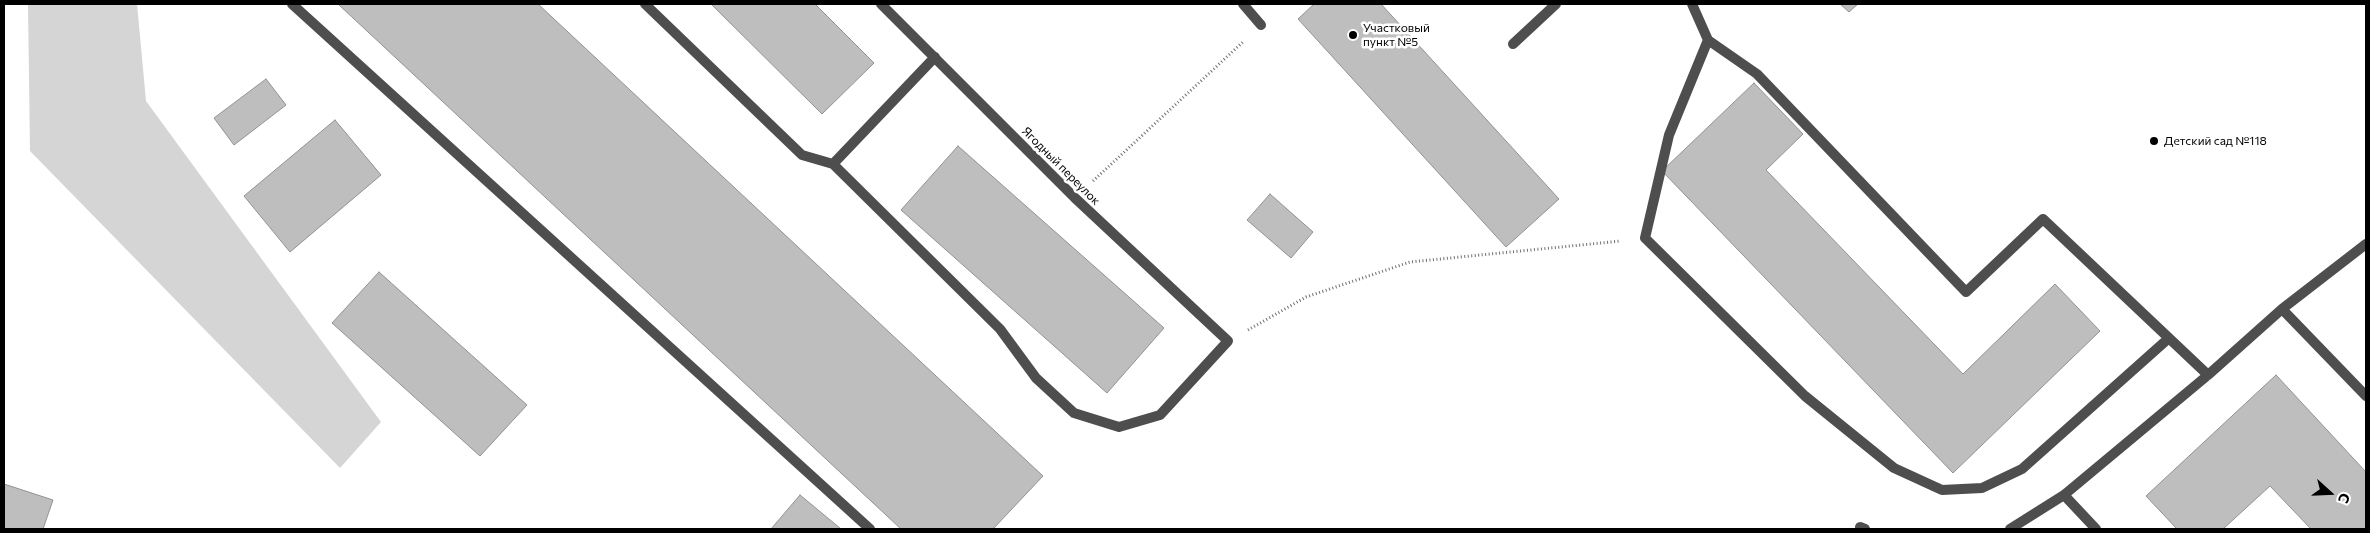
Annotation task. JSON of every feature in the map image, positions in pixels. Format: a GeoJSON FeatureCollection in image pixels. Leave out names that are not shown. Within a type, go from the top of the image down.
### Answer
{"type":"FeatureCollection","features":[{"type":"Feature","properties":{"kind":"lane"},"geometry":{"type":"LineString","coordinates":[[292,4],[870,529]]}},
{"type":"Feature","properties":{"kind":"lane"},"geometry":{"type":"LineString","coordinates":[[645,4],[802,155],[833,164],[1000,329],[1036,378],[1074,412],[1119,427],[1160,415],[1228,341]]}},
{"type":"Feature","properties":{"kind":"lane","name":"Ягодный переулок"},"geometry":{"type":"LineString","coordinates":[[881,4],[1075,198],[1228,341]]}},
{"type":"Feature","properties":{"kind":"lane"},"geometry":{"type":"LineString","coordinates":[[1243,4],[1261,25]]}},
{"type":"Feature","properties":{"kind":"lane"},"geometry":{"type":"LineString","coordinates":[[1513,44],[1556,4]]}},
{"type":"Feature","properties":{"kind":"lane"},"geometry":{"type":"LineString","coordinates":[[1692,4],[1708,40],[1757,74],[1966,292],[2043,219],[2208,375]]}},
{"type":"Feature","properties":{"kind":"lane"},"geometry":{"type":"LineString","coordinates":[[1708,40],[1669,135],[1645,238],[1805,396],[1894,468],[1942,490],[1982,488],[2022,469],[2169,338]]}},
{"type":"Feature","properties":{"kind":"lane"},"geometry":{"type":"LineString","coordinates":[[833,164],[935,58]]}},
{"type":"Feature","properties":{"kind":"lane"},"geometry":{"type":"LineString","coordinates":[[2010,529],[2064,495],[2208,375],[2282,309],[2366,244]]}},
{"type":"Feature","properties":{"kind":"lane"},"geometry":{"type":"LineString","coordinates":[[2282,309],[2366,396]]}},
{"type":"Feature","properties":{"kind":"lane"},"geometry":{"type":"LineString","coordinates":[[2064,495],[2096,529]]}},
{"type":"Feature","properties":{"kind":"path"},"geometry":{"type":"LineString","coordinates":[[1075,198],[1261,25]]}},
{"type":"Feature","properties":{"kind":"path"},"geometry":{"type":"LineString","coordinates":[[1228,341],[1306,297],[1410,262],[1645,238]]}},
{"type":"Feature","properties":{"kind":"shaded area"},"geometry":{"type":"Polygon","coordinates":[[[28,4],[137,4],[146,101],[381,422],[340,468],[30,151],[28,4]]]}},
{"type":"Feature","properties":{"kind":"building"},"geometry":{"type":"Polygon","coordinates":[[[338,4],[538,4],[1043,476],[993,529],[901,529],[338,4]]]}},
{"type":"Feature","properties":{"kind":"building"},"geometry":{"type":"Polygon","coordinates":[[[711,4],[815,4],[874,63],[822,114],[711,4]]]}},
{"type":"Feature","properties":{"kind":"building"},"geometry":{"type":"Polygon","coordinates":[[[1314,4],[1381,4],[1559,199],[1506,247],[1298,19],[1314,4]]]}},
{"type":"Feature","properties":{"kind":"building"},"geometry":{"type":"Polygon","coordinates":[[[1840,4],[1858,4],[1849,12],[1840,4]]]}},
{"type":"Feature","properties":{"kind":"building"},"geometry":{"type":"Polygon","coordinates":[[[266,79],[286,105],[234,145],[214,118],[266,79]]]}},
{"type":"Feature","properties":{"kind":"building"},"geometry":{"type":"Polygon","coordinates":[[[1754,83],[1803,134],[1766,170],[1963,374],[2055,284],[2100,331],[1953,473],[1662,171],[1754,83]]]}},
{"type":"Feature","properties":{"kind":"building"},"geometry":{"type":"Polygon","coordinates":[[[335,120],[381,175],[290,252],[244,196],[335,120]]]}},
{"type":"Feature","properties":{"kind":"building"},"geometry":{"type":"Polygon","coordinates":[[[958,146],[1164,328],[1107,393],[901,210],[958,146]]]}},
{"type":"Feature","properties":{"kind":"building"},"geometry":{"type":"Polygon","coordinates":[[[1270,194],[1313,232],[1291,258],[1247,220],[1270,194]]]}},
{"type":"Feature","properties":{"kind":"building"},"geometry":{"type":"Polygon","coordinates":[[[379,272],[527,405],[480,456],[332,323],[379,272]]]}},
{"type":"Feature","properties":{"kind":"building"},"geometry":{"type":"Polygon","coordinates":[[[2276,375],[2366,472],[2366,529],[2311,529],[2270,486],[2223,529],[2177,529],[2146,496],[2276,375]]]}},
{"type":"Feature","properties":{"kind":"building"},"geometry":{"type":"Polygon","coordinates":[[[4,484],[53,500],[43,529],[4,529],[4,484]]]}},
{"type":"Feature","properties":{"kind":"building"},"geometry":{"type":"Polygon","coordinates":[[[800,495],[841,529],[771,529],[800,495]]]}},
{"type":"Feature","properties":{"kind":"place","name":"Участковый пункт №5"},"geometry":{"type":"Point","coordinates":[1353,35]}},
{"type":"Feature","properties":{"kind":"place","name":"Детский сад №118"},"geometry":{"type":"Point","coordinates":[2154,141]}}]}
